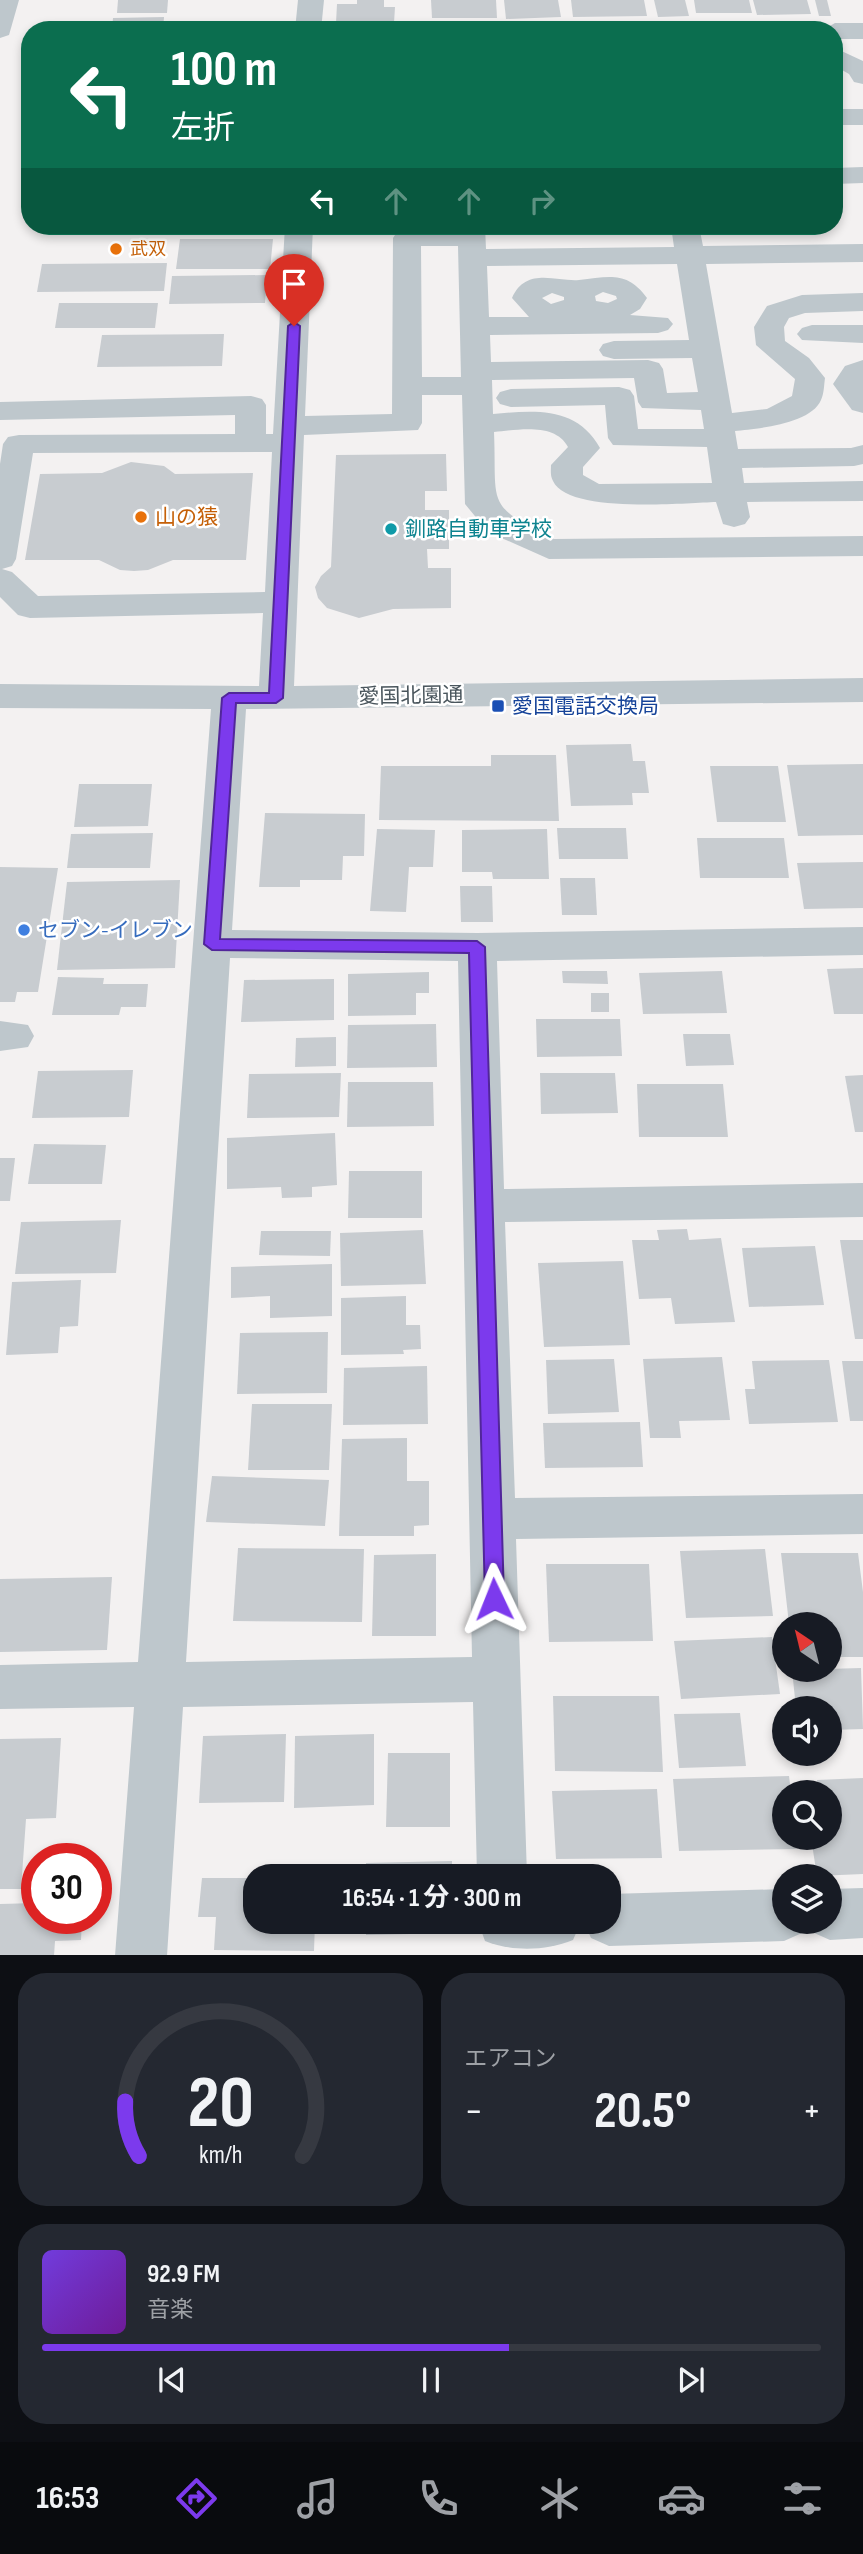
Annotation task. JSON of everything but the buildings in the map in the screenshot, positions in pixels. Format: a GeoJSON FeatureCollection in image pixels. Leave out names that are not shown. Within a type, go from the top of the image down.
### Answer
{"type":"FeatureCollection","features":[{"type":"Feature","properties":{"kind":"street"},"geometry":{"type":"LineString","coordinates":[[0,30],[6,0]]}},
{"type":"Feature","properties":{"kind":"street"},"geometry":{"type":"LineString","coordinates":[[309,21],[310,0]]}},
{"type":"Feature","properties":{"kind":"street"},"geometry":{"type":"LineString","coordinates":[[843,31],[863,31]]}},
{"type":"Feature","properties":{"kind":"street"},"geometry":{"type":"LineString","coordinates":[[843,60],[861,70],[863,76]]}},
{"type":"Feature","properties":{"kind":"street"},"geometry":{"type":"LineString","coordinates":[[843,85],[855,89],[863,97]]}},
{"type":"Feature","properties":{"kind":"street"},"geometry":{"type":"LineString","coordinates":[[843,117],[863,117]]}},
{"type":"Feature","properties":{"kind":"street"},"geometry":{"type":"LineString","coordinates":[[843,142],[863,141]]}},
{"type":"Feature","properties":{"kind":"street"},"geometry":{"type":"LineString","coordinates":[[843,176],[863,175]]}},
{"type":"Feature","properties":{"kind":"street"},"geometry":{"type":"LineString","coordinates":[[276,698],[299,235]]}},
{"type":"Feature","properties":{"kind":"street"},"geometry":{"type":"LineString","coordinates":[[476,365],[533,289],[548,284],[573,289],[580,299],[598,265],[588,235]]}},
{"type":"Feature","properties":{"kind":"street"},"geometry":{"type":"LineString","coordinates":[[19,444],[250,443],[289,434],[407,423],[407,238],[472,240],[598,265],[687,240],[863,253]]}},
{"type":"Feature","properties":{"kind":"street"},"geometry":{"type":"LineString","coordinates":[[472,240],[481,504],[499,525],[550,549],[863,546]]}},
{"type":"Feature","properties":{"kind":"street"},"geometry":{"type":"LineString","coordinates":[[687,240],[740,548]]}},
{"type":"Feature","properties":{"kind":"street"},"geometry":{"type":"LineString","coordinates":[[476,365],[620,397],[624,438],[719,430],[774,418],[806,400],[810,378],[798,364],[771,345],[769,327],[777,312],[802,304],[863,302]]}},
{"type":"Feature","properties":{"kind":"street"},"geometry":{"type":"LineString","coordinates":[[813,334],[854,347],[856,372],[848,384],[863,404]]}},
{"type":"Feature","properties":{"kind":"street"},"geometry":{"type":"LineString","coordinates":[[407,386],[476,365],[703,336]]}},
{"type":"Feature","properties":{"kind":"street"},"geometry":{"type":"LineString","coordinates":[[476,365],[649,369],[653,402],[719,430],[854,457],[863,454]]}},
{"type":"Feature","properties":{"kind":"street"},"geometry":{"type":"LineString","coordinates":[[476,365],[555,422],[570,428],[582,439],[584,448],[567,465],[567,479],[593,494],[863,491]]}},
{"type":"Feature","properties":{"kind":"street"},"geometry":{"type":"LineString","coordinates":[[0,559],[19,444],[11,411],[251,405],[250,443]]}},
{"type":"Feature","properties":{"kind":"street"},"geometry":{"type":"LineString","coordinates":[[0,579],[30,607],[280,602]]}},
{"type":"Feature","properties":{"kind":"street","name":"愛国北園通"},"geometry":{"type":"LineString","coordinates":[[0,696],[276,698],[863,690]]}},
{"type":"Feature","properties":{"kind":"street"},"geometry":{"type":"LineString","coordinates":[[141,1955],[229,698]]}},
{"type":"Feature","properties":{"kind":"street"},"geometry":{"type":"LineString","coordinates":[[212,944],[477,947],[863,942]]}},
{"type":"Feature","properties":{"kind":"street"},"geometry":{"type":"LineString","coordinates":[[477,947],[502,1864]]}},
{"type":"Feature","properties":{"kind":"street"},"geometry":{"type":"LineString","coordinates":[[484,1206],[863,1200]]}},
{"type":"Feature","properties":{"kind":"street"},"geometry":{"type":"LineString","coordinates":[[492,1519],[863,1514]]}},
{"type":"Feature","properties":{"kind":"street"},"geometry":{"type":"LineString","coordinates":[[0,1687],[497,1679]]}},
{"type":"Feature","properties":{"kind":"street"},"geometry":{"type":"LineString","coordinates":[[842,1914],[863,1913]]}},
{"type":"Feature","properties":{"kind":"street"},"geometry":{"type":"LineString","coordinates":[[621,1920],[772,1915]]}},
{"type":"Feature","properties":{"kind":"place","name":"武双"},"geometry":{"type":"Point","coordinates":[116,249]}},
{"type":"Feature","properties":{"kind":"place","name":"山の猿"},"geometry":{"type":"Point","coordinates":[141,517]}},
{"type":"Feature","properties":{"kind":"place","name":"釧路自動車学校"},"geometry":{"type":"Point","coordinates":[391,529]}},
{"type":"Feature","properties":{"kind":"place","name":"愛国電話交換局"},"geometry":{"type":"Point","coordinates":[498,706]}},
{"type":"Feature","properties":{"kind":"place","name":"セブン-イレブン"},"geometry":{"type":"Point","coordinates":[24,930]}},
{"type":"Feature","properties":{"kind":"route"},"geometry":{"type":"LineString","coordinates":[[294,326],[276,698],[229,698],[212,944],[477,947],[494,1599]]}}]}
